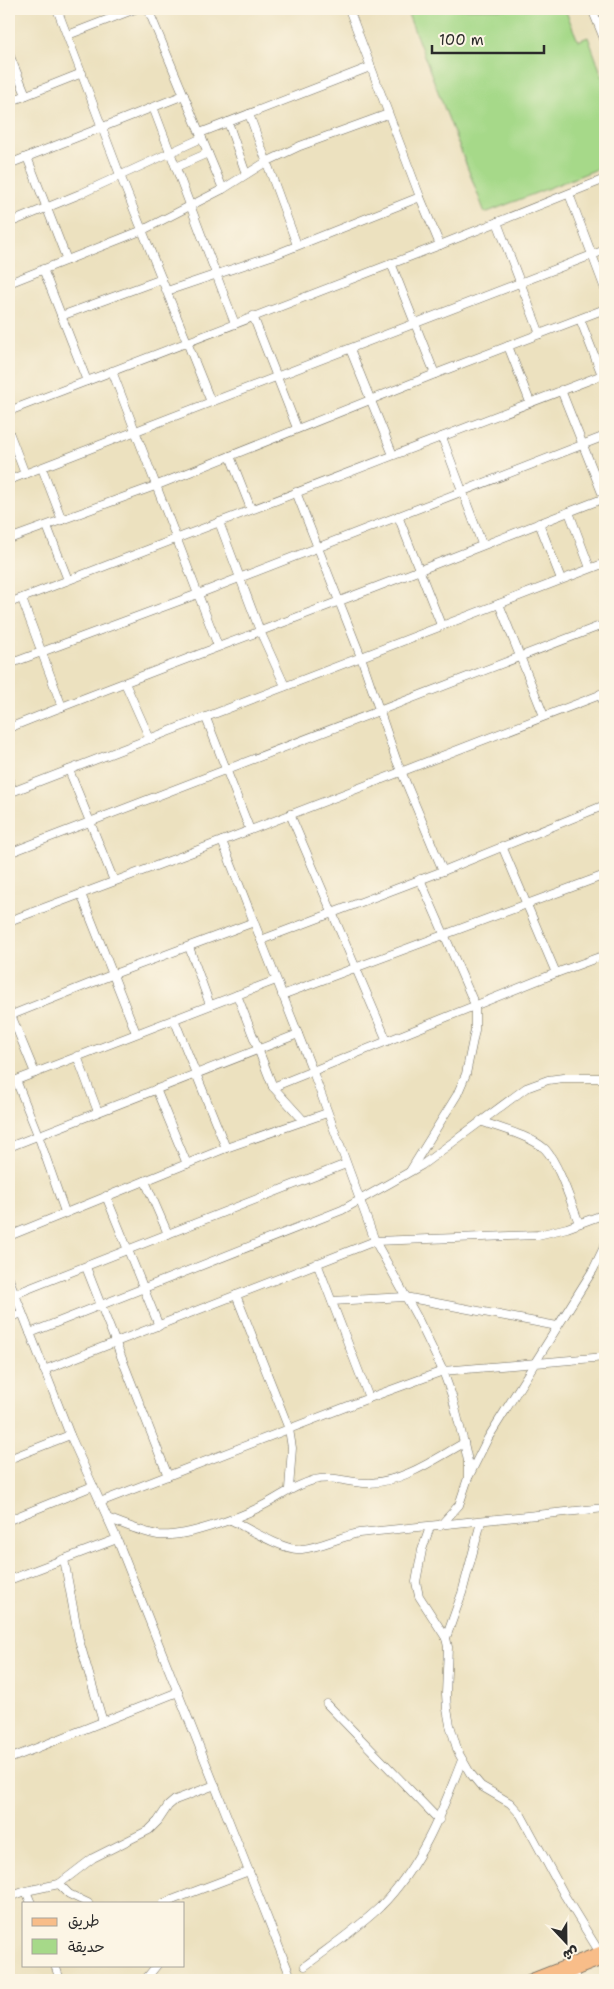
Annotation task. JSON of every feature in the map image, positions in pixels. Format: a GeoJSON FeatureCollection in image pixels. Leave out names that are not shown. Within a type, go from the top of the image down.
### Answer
{"type":"FeatureCollection","features":[{"type":"Feature","properties":{"kind":"main road"},"geometry":{"type":"LineString","coordinates":[[551,1980],[575,1976],[604,1955]]}},
{"type":"Feature","properties":{"kind":"main road"},"geometry":{"type":"LineString","coordinates":[[529,1980],[604,1955]]}},
{"type":"Feature","properties":{"kind":"street"},"geometry":{"type":"LineString","coordinates":[[57,9],[120,175],[211,402]]}},
{"type":"Feature","properties":{"kind":"street"},"geometry":{"type":"LineString","coordinates":[[68,35],[135,9]]}},
{"type":"Feature","properties":{"kind":"street"},"geometry":{"type":"LineString","coordinates":[[148,9],[223,189]]}},
{"type":"Feature","properties":{"kind":"street"},"geometry":{"type":"LineString","coordinates":[[349,9],[440,245]]}},
{"type":"Feature","properties":{"kind":"street"},"geometry":{"type":"LineString","coordinates":[[592,9],[602,22],[605,41]]}},
{"type":"Feature","properties":{"kind":"street"},"geometry":{"type":"LineString","coordinates":[[9,54],[26,95]]}},
{"type":"Feature","properties":{"kind":"street"},"geometry":{"type":"LineString","coordinates":[[9,223],[80,194],[170,152],[228,122],[370,66]]}},
{"type":"Feature","properties":{"kind":"street"},"geometry":{"type":"LineString","coordinates":[[9,102],[82,73]]}},
{"type":"Feature","properties":{"kind":"street"},"geometry":{"type":"LineString","coordinates":[[9,164],[184,95]]}},
{"type":"Feature","properties":{"kind":"street"},"geometry":{"type":"LineString","coordinates":[[153,107],[235,324]]}},
{"type":"Feature","properties":{"kind":"street"},"geometry":{"type":"LineString","coordinates":[[249,114],[297,245]]}},
{"type":"Feature","properties":{"kind":"street"},"geometry":{"type":"LineString","coordinates":[[9,283],[143,230],[223,189],[266,162],[300,146],[388,114]]}},
{"type":"Feature","properties":{"kind":"street"},"geometry":{"type":"LineString","coordinates":[[228,122],[246,174]]}},
{"type":"Feature","properties":{"kind":"street"},"geometry":{"type":"LineString","coordinates":[[176,166],[208,153]]}},
{"type":"Feature","properties":{"kind":"street"},"geometry":{"type":"LineString","coordinates":[[27,157],[67,260]]}},
{"type":"Feature","properties":{"kind":"street"},"geometry":{"type":"LineString","coordinates":[[9,411],[440,245],[605,179]]}},
{"type":"Feature","properties":{"kind":"street"},"geometry":{"type":"LineString","coordinates":[[569,194],[605,289]]}},
{"type":"Feature","properties":{"kind":"street"},"geometry":{"type":"LineString","coordinates":[[167,291],[246,265],[420,197]]}},
{"type":"Feature","properties":{"kind":"street"},"geometry":{"type":"LineString","coordinates":[[497,222],[540,334]]}},
{"type":"Feature","properties":{"kind":"street"},"geometry":{"type":"LineString","coordinates":[[9,480],[605,250]]}},
{"type":"Feature","properties":{"kind":"street"},"geometry":{"type":"LineString","coordinates":[[391,263],[435,374]]}},
{"type":"Feature","properties":{"kind":"street"},"geometry":{"type":"LineString","coordinates":[[43,269],[87,381]]}},
{"type":"Feature","properties":{"kind":"street"},"geometry":{"type":"LineString","coordinates":[[61,316],[162,279]]}},
{"type":"Feature","properties":{"kind":"street"},"geometry":{"type":"LineString","coordinates":[[9,539],[155,486],[297,428],[605,309]]}},
{"type":"Feature","properties":{"kind":"street"},"geometry":{"type":"LineString","coordinates":[[253,316],[297,428]]}},
{"type":"Feature","properties":{"kind":"street"},"geometry":{"type":"LineString","coordinates":[[9,603],[604,375],[580,319]]}},
{"type":"Feature","properties":{"kind":"street"},"geometry":{"type":"LineString","coordinates":[[508,346],[530,402]]}},
{"type":"Feature","properties":{"kind":"street"},"geometry":{"type":"LineString","coordinates":[[350,349],[372,399],[393,455]]}},
{"type":"Feature","properties":{"kind":"street"},"geometry":{"type":"LineString","coordinates":[[112,371],[218,646]]}},
{"type":"Feature","properties":{"kind":"street"},"geometry":{"type":"LineString","coordinates":[[9,728],[605,498],[561,390]]}},
{"type":"Feature","properties":{"kind":"street"},"geometry":{"type":"LineString","coordinates":[[9,432],[25,474]]}},
{"type":"Feature","properties":{"kind":"street"},"geometry":{"type":"LineString","coordinates":[[442,436],[482,544]]}},
{"type":"Feature","properties":{"kind":"street"},"geometry":{"type":"LineString","coordinates":[[9,664],[240,578],[605,436]]}},
{"type":"Feature","properties":{"kind":"street"},"geometry":{"type":"LineString","coordinates":[[230,456],[252,509]]}},
{"type":"Feature","properties":{"kind":"street"},"geometry":{"type":"LineString","coordinates":[[42,468],[62,520]]}},
{"type":"Feature","properties":{"kind":"street"},"geometry":{"type":"LineString","coordinates":[[296,492],[361,657],[402,771],[443,871]]}},
{"type":"Feature","properties":{"kind":"street"},"geometry":{"type":"LineString","coordinates":[[569,512],[590,568]]}},
{"type":"Feature","properties":{"kind":"street"},"geometry":{"type":"LineString","coordinates":[[398,516],[441,625]]}},
{"type":"Feature","properties":{"kind":"street"},"geometry":{"type":"LineString","coordinates":[[219,522],[260,630],[284,686]]}},
{"type":"Feature","properties":{"kind":"street"},"geometry":{"type":"LineString","coordinates":[[539,523],[561,579]]}},
{"type":"Feature","properties":{"kind":"street"},"geometry":{"type":"LineString","coordinates":[[47,526],[68,580]]}},
{"type":"Feature","properties":{"kind":"street"},"geometry":{"type":"LineString","coordinates":[[9,780],[11,792],[605,563]]}},
{"type":"Feature","properties":{"kind":"street"},"geometry":{"type":"LineString","coordinates":[[22,599],[62,707]]}},
{"type":"Feature","properties":{"kind":"street"},"geometry":{"type":"LineString","coordinates":[[498,604],[544,716]]}},
{"type":"Feature","properties":{"kind":"street"},"geometry":{"type":"LineString","coordinates":[[9,853],[605,624]]}},
{"type":"Feature","properties":{"kind":"street"},"geometry":{"type":"LineString","coordinates":[[125,683],[150,740]]}},
{"type":"Feature","properties":{"kind":"street"},"geometry":{"type":"LineString","coordinates":[[9,921],[222,841],[603,693],[605,706]]}},
{"type":"Feature","properties":{"kind":"street"},"geometry":{"type":"LineString","coordinates":[[206,718],[250,830]]}},
{"type":"Feature","properties":{"kind":"street"},"geometry":{"type":"LineString","coordinates":[[69,770],[114,881]]}},
{"type":"Feature","properties":{"kind":"street"},"geometry":{"type":"LineString","coordinates":[[261,940],[443,871],[605,805]]}},
{"type":"Feature","properties":{"kind":"street"},"geometry":{"type":"LineString","coordinates":[[290,814],[387,1041]]}},
{"type":"Feature","properties":{"kind":"street"},"geometry":{"type":"LineString","coordinates":[[222,841],[313,1072],[375,1241],[443,1372],[459,1420],[468,1461],[468,1478]]}},
{"type":"Feature","properties":{"kind":"street"},"geometry":{"type":"LineString","coordinates":[[502,846],[556,973]]}},
{"type":"Feature","properties":{"kind":"street"},"geometry":{"type":"LineString","coordinates":[[282,995],[605,875]]}},
{"type":"Feature","properties":{"kind":"street"},"geometry":{"type":"LineString","coordinates":[[409,1172],[457,1095],[466,1074],[475,1030],[475,1005],[420,879]]}},
{"type":"Feature","properties":{"kind":"street"},"geometry":{"type":"LineString","coordinates":[[81,894],[136,1033]]}},
{"type":"Feature","properties":{"kind":"street"},"geometry":{"type":"LineString","coordinates":[[35,1073],[9,1014],[254,922]]}},
{"type":"Feature","properties":{"kind":"street"},"geometry":{"type":"LineString","coordinates":[[188,947],[210,1005]]}},
{"type":"Feature","properties":{"kind":"street"},"geometry":{"type":"LineString","coordinates":[[273,1087],[556,973],[605,956]]}},
{"type":"Feature","properties":{"kind":"street"},"geometry":{"type":"LineString","coordinates":[[65,1212],[38,1135],[12,1081],[276,980]]}},
{"type":"Feature","properties":{"kind":"street"},"geometry":{"type":"LineString","coordinates":[[237,995],[273,1087],[304,1121]]}},
{"type":"Feature","properties":{"kind":"street"},"geometry":{"type":"LineString","coordinates":[[174,1018],[226,1148]]}},
{"type":"Feature","properties":{"kind":"street"},"geometry":{"type":"LineString","coordinates":[[9,1147],[298,1034]]}},
{"type":"Feature","properties":{"kind":"street"},"geometry":{"type":"LineString","coordinates":[[77,1056],[98,1112]]}},
{"type":"Feature","properties":{"kind":"street"},"geometry":{"type":"LineString","coordinates":[[30,1333],[342,1210],[422,1165],[515,1095],[535,1084],[563,1078],[605,1078]]}},
{"type":"Feature","properties":{"kind":"street"},"geometry":{"type":"LineString","coordinates":[[156,1089],[187,1164]]}},
{"type":"Feature","properties":{"kind":"street"},"geometry":{"type":"LineString","coordinates":[[9,1236],[226,1148],[327,1113]]}},
{"type":"Feature","properties":{"kind":"street"},"geometry":{"type":"LineString","coordinates":[[480,1122],[532,1140],[544,1149],[556,1168],[579,1223]]}},
{"type":"Feature","properties":{"kind":"street"},"geometry":{"type":"LineString","coordinates":[[15,1294],[346,1164]]}},
{"type":"Feature","properties":{"kind":"street"},"geometry":{"type":"LineString","coordinates":[[146,1181],[168,1234]]}},
{"type":"Feature","properties":{"kind":"street"},"geometry":{"type":"LineString","coordinates":[[106,1196],[159,1326]]}},
{"type":"Feature","properties":{"kind":"street"},"geometry":{"type":"LineString","coordinates":[[44,1370],[375,1241],[538,1234],[553,1232],[605,1214]]}},
{"type":"Feature","properties":{"kind":"street"},"geometry":{"type":"LineString","coordinates":[[440,1526],[459,1505],[468,1478],[488,1438],[593,1270],[605,1245]]}},
{"type":"Feature","properties":{"kind":"street"},"geometry":{"type":"LineString","coordinates":[[318,1263],[369,1398]]}},
{"type":"Feature","properties":{"kind":"street"},"geometry":{"type":"LineString","coordinates":[[86,1267],[168,1476]]}},
{"type":"Feature","properties":{"kind":"street"},"geometry":{"type":"LineString","coordinates":[[9,1279],[70,1435],[117,1539],[292,1980]]}},
{"type":"Feature","properties":{"kind":"street"},"geometry":{"type":"LineString","coordinates":[[236,1295],[289,1429],[292,1448],[289,1489]]}},
{"type":"Feature","properties":{"kind":"street"},"geometry":{"type":"LineString","coordinates":[[332,1301],[405,1297],[557,1326]]}},
{"type":"Feature","properties":{"kind":"street"},"geometry":{"type":"LineString","coordinates":[[9,1318],[22,1313]]}},
{"type":"Feature","properties":{"kind":"street"},"geometry":{"type":"LineString","coordinates":[[100,1502],[369,1398],[443,1372],[605,1357]]}},
{"type":"Feature","properties":{"kind":"street"},"geometry":{"type":"LineString","coordinates":[[9,1459],[70,1435]]}},
{"type":"Feature","properties":{"kind":"street"},"geometry":{"type":"LineString","coordinates":[[107,1518],[149,1533],[171,1535],[231,1520],[262,1506],[289,1489],[324,1478],[338,1478],[360,1483],[390,1480],[414,1470],[464,1443]]}},
{"type":"Feature","properties":{"kind":"street"},"geometry":{"type":"LineString","coordinates":[[9,1520],[92,1486]]}},
{"type":"Feature","properties":{"kind":"street"},"geometry":{"type":"LineString","coordinates":[[231,1520],[294,1550],[310,1548],[347,1535],[605,1508]]}},
{"type":"Feature","properties":{"kind":"street"},"geometry":{"type":"LineString","coordinates":[[446,1638],[462,1594],[481,1522]]}},
{"type":"Feature","properties":{"kind":"street"},"geometry":{"type":"LineString","coordinates":[[430,1527],[422,1550],[416,1582],[423,1603],[446,1638],[449,1656],[446,1694],[447,1709],[450,1725],[462,1760],[481,1786],[510,1803],[521,1815],[565,1896],[604,1955]]}},
{"type":"Feature","properties":{"kind":"street"},"geometry":{"type":"LineString","coordinates":[[9,1580],[117,1539]]}},
{"type":"Feature","properties":{"kind":"street"},"geometry":{"type":"LineString","coordinates":[[64,1559],[79,1640],[103,1722]]}},
{"type":"Feature","properties":{"kind":"street"},"geometry":{"type":"LineString","coordinates":[[9,1759],[178,1692]]}},
{"type":"Feature","properties":{"kind":"street"},"geometry":{"type":"LineString","coordinates":[[327,1704],[439,1820]]}},
{"type":"Feature","properties":{"kind":"street"},"geometry":{"type":"LineString","coordinates":[[305,1966],[352,1931],[381,1906],[412,1866],[439,1820],[462,1760]]}},
{"type":"Feature","properties":{"kind":"street"},"geometry":{"type":"LineString","coordinates":[[9,1897],[26,1891],[59,1884],[93,1858],[149,1830],[175,1800],[214,1785]]}},
{"type":"Feature","properties":{"kind":"street"},"geometry":{"type":"LineString","coordinates":[[167,1902],[249,1871]]}},
{"type":"Feature","properties":{"kind":"street"},"geometry":{"type":"LineString","coordinates":[[59,1884],[68,1894],[86,1902]]}},
{"type":"Feature","properties":{"kind":"street"},"geometry":{"type":"LineString","coordinates":[[26,1891],[31,1902]]}},
{"type":"Feature","properties":{"kind":"street"},"geometry":{"type":"LineString","coordinates":[[54,1966],[60,1980]]}},
{"type":"Feature","properties":{"kind":"street"},"geometry":{"type":"LineString","coordinates":[[145,1980],[157,1966]]}},
{"type":"Feature","properties":{"kind":"green space"},"geometry":{"type":"Polygon","coordinates":[[[406,9],[565,9],[578,41],[588,37],[605,84],[605,166],[485,213],[406,9]]]}}]}
